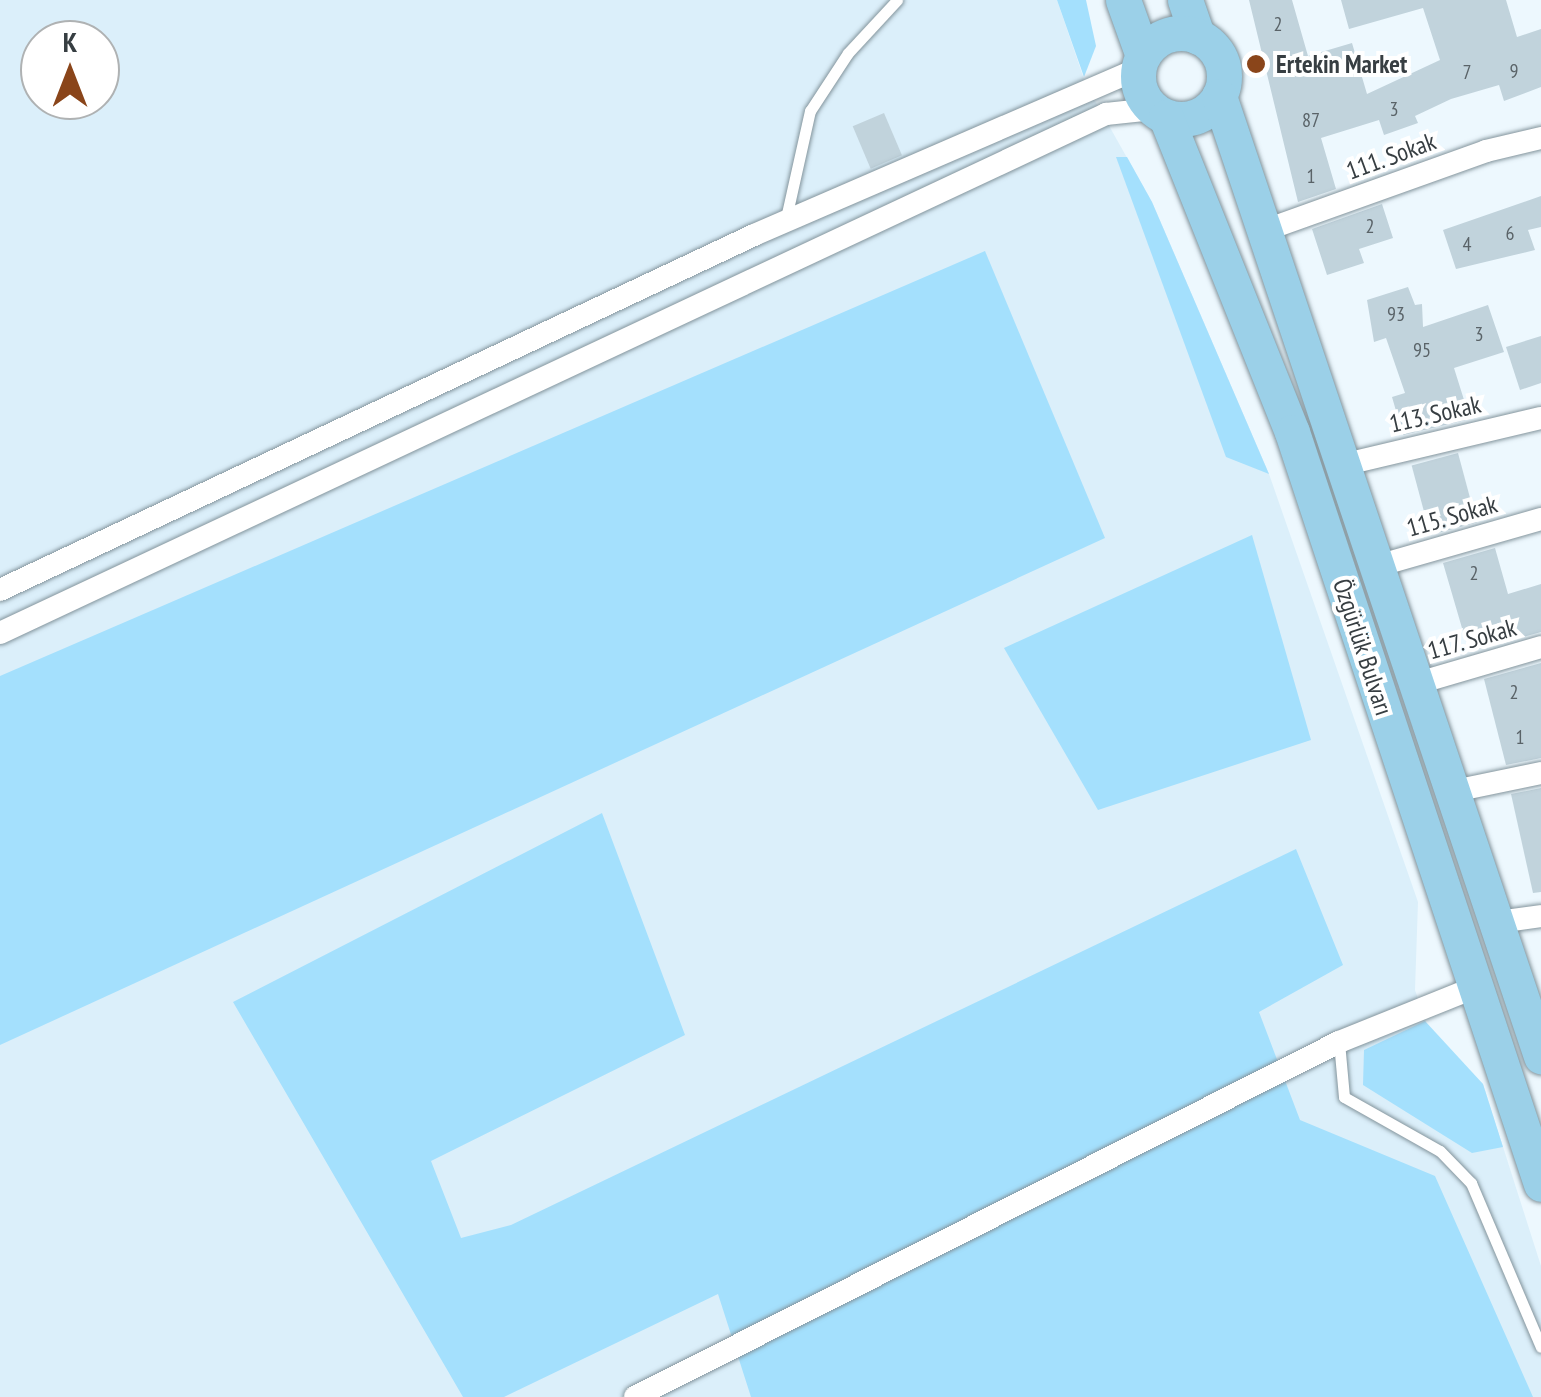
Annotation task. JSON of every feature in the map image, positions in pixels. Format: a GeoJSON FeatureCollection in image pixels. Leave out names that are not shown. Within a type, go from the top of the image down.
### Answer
{"type":"FeatureCollection","features":[{"type":"Feature","properties":{"kind":"main road"},"geometry":{"type":"LineString","coordinates":[[1123,0],[1140,62],[1140,92],[1160,113],[1190,118],[1219,96],[1219,55],[1198,36],[1185,0]]}},
{"type":"Feature","properties":{"kind":"main road"},"geometry":{"type":"LineString","coordinates":[[1140,62],[1173,34],[1198,36]]}},
{"type":"Feature","properties":{"kind":"main road","name":"Özgürlük Bulvarı"},"geometry":{"type":"LineString","coordinates":[[1219,96],[1541,1056]]}},
{"type":"Feature","properties":{"kind":"main road","name":"Özgürlük Bulvarı"},"geometry":{"type":"LineString","coordinates":[[1160,113],[1292,432],[1541,1184]]}},
{"type":"Feature","properties":{"kind":"street"},"geometry":{"type":"LineString","coordinates":[[0,590],[785,222],[1140,62]]}},
{"type":"Feature","properties":{"kind":"street"},"geometry":{"type":"LineString","coordinates":[[0,633],[1106,114],[1160,113]]}},
{"type":"Feature","properties":{"kind":"street","name":"111. Sokak"},"geometry":{"type":"LineString","coordinates":[[1262,231],[1486,151],[1541,138]]}},
{"type":"Feature","properties":{"kind":"street","name":"113. Sokak"},"geometry":{"type":"LineString","coordinates":[[1342,465],[1541,418]]}},
{"type":"Feature","properties":{"kind":"street","name":"115. Sokak"},"geometry":{"type":"LineString","coordinates":[[1378,566],[1541,519]]}},
{"type":"Feature","properties":{"kind":"street","name":"117. Sokak"},"geometry":{"type":"LineString","coordinates":[[1418,683],[1541,647]]}},
{"type":"Feature","properties":{"kind":"street"},"geometry":{"type":"LineString","coordinates":[[1454,791],[1541,773]]}},
{"type":"Feature","properties":{"kind":"street"},"geometry":{"type":"LineString","coordinates":[[1498,922],[1541,916]]}},
{"type":"Feature","properties":{"kind":"street"},"geometry":{"type":"LineString","coordinates":[[634,1397],[1338,1042],[1476,987]]}},
{"type":"Feature","properties":{"kind":"lane"},"geometry":{"type":"LineString","coordinates":[[785,222],[810,111],[848,53],[897,0]]}},
{"type":"Feature","properties":{"kind":"lane"},"geometry":{"type":"LineString","coordinates":[[1338,1042],[1344,1096],[1440,1152],[1470,1184],[1541,1347]]}},
{"type":"Feature","properties":{"kind":"shaded area"},"geometry":{"type":"Polygon","coordinates":[[[0,0],[1057,0],[1086,85],[1152,202],[1269,474],[1418,902],[1415,990],[1429,1031],[1483,1084],[1541,1266],[1541,1397],[0,1397],[0,0]]]}},
{"type":"Feature","properties":{"kind":"shaded area"},"geometry":{"type":"Polygon","coordinates":[[[1057,0],[1086,0],[1096,46],[1084,77],[1057,0]]]}},
{"type":"Feature","properties":{"kind":"shaded area"},"geometry":{"type":"Polygon","coordinates":[[[1116,157],[1127,157],[1152,202],[1269,474],[1226,457],[1116,157]]]}},
{"type":"Feature","properties":{"kind":"shaded area"},"geometry":{"type":"Polygon","coordinates":[[[985,251],[1105,538],[0,1045],[0,676],[985,251]]]}},
{"type":"Feature","properties":{"kind":"shaded area"},"geometry":{"type":"Polygon","coordinates":[[[1252,535],[1311,740],[1098,810],[1004,648],[1252,535]]]}},
{"type":"Feature","properties":{"kind":"shaded area"},"geometry":{"type":"Polygon","coordinates":[[[602,813],[685,1035],[431,1161],[461,1238],[511,1225],[1296,849],[1343,965],[1259,1012],[1300,1120],[1435,1176],[1533,1397],[751,1397],[718,1294],[504,1397],[463,1397],[233,1002],[602,813]]]}},
{"type":"Feature","properties":{"kind":"shaded area"},"geometry":{"type":"Polygon","coordinates":[[[1425,1021],[1483,1084],[1503,1147],[1472,1153],[1363,1085],[1364,1050],[1425,1021]]]}},
{"type":"Feature","properties":{"kind":"building"},"geometry":{"type":"Polygon","coordinates":[[[1249,0],[1292,0],[1308,56],[1352,43],[1367,94],[1440,60],[1423,8],[1349,29],[1341,0],[1506,0],[1517,37],[1541,29],[1541,87],[1504,101],[1499,85],[1451,99],[1415,116],[1418,123],[1384,135],[1379,120],[1321,138],[1336,189],[1298,202],[1249,0]]]}},
{"type":"Feature","properties":{"kind":"building"},"geometry":{"type":"Polygon","coordinates":[[[884,113],[902,155],[871,169],[853,126],[884,113]]]}},
{"type":"Feature","properties":{"kind":"building"},"geometry":{"type":"Polygon","coordinates":[[[1541,196],[1541,227],[1528,230],[1535,250],[1456,269],[1443,230],[1541,196]]]}},
{"type":"Feature","properties":{"kind":"building"},"geometry":{"type":"Polygon","coordinates":[[[1382,204],[1393,238],[1359,249],[1364,263],[1327,275],[1312,229],[1382,204]]]}},
{"type":"Feature","properties":{"kind":"building"},"geometry":{"type":"Polygon","coordinates":[[[1408,287],[1415,305],[1422,304],[1423,327],[1488,305],[1504,352],[1454,368],[1470,419],[1403,435],[1392,397],[1405,393],[1386,338],[1374,342],[1367,300],[1408,287]]]}},
{"type":"Feature","properties":{"kind":"building"},"geometry":{"type":"Polygon","coordinates":[[[1541,336],[1541,383],[1520,390],[1506,347],[1541,336]]]}},
{"type":"Feature","properties":{"kind":"building"},"geometry":{"type":"Polygon","coordinates":[[[1458,453],[1477,523],[1430,535],[1412,465],[1458,453]]]}},
{"type":"Feature","properties":{"kind":"building"},"geometry":{"type":"Polygon","coordinates":[[[1495,548],[1508,594],[1541,584],[1541,632],[1469,652],[1443,563],[1495,548]]]}},
{"type":"Feature","properties":{"kind":"building"},"geometry":{"type":"Polygon","coordinates":[[[1541,663],[1541,758],[1506,765],[1484,679],[1541,663]]]}},
{"type":"Feature","properties":{"kind":"building"},"geometry":{"type":"Polygon","coordinates":[[[1541,788],[1541,892],[1533,893],[1511,794],[1541,788]]]}},
{"type":"Feature","properties":{"kind":"place","name":"Ertekin Market"},"geometry":{"type":"Point","coordinates":[1256,64]}}]}
